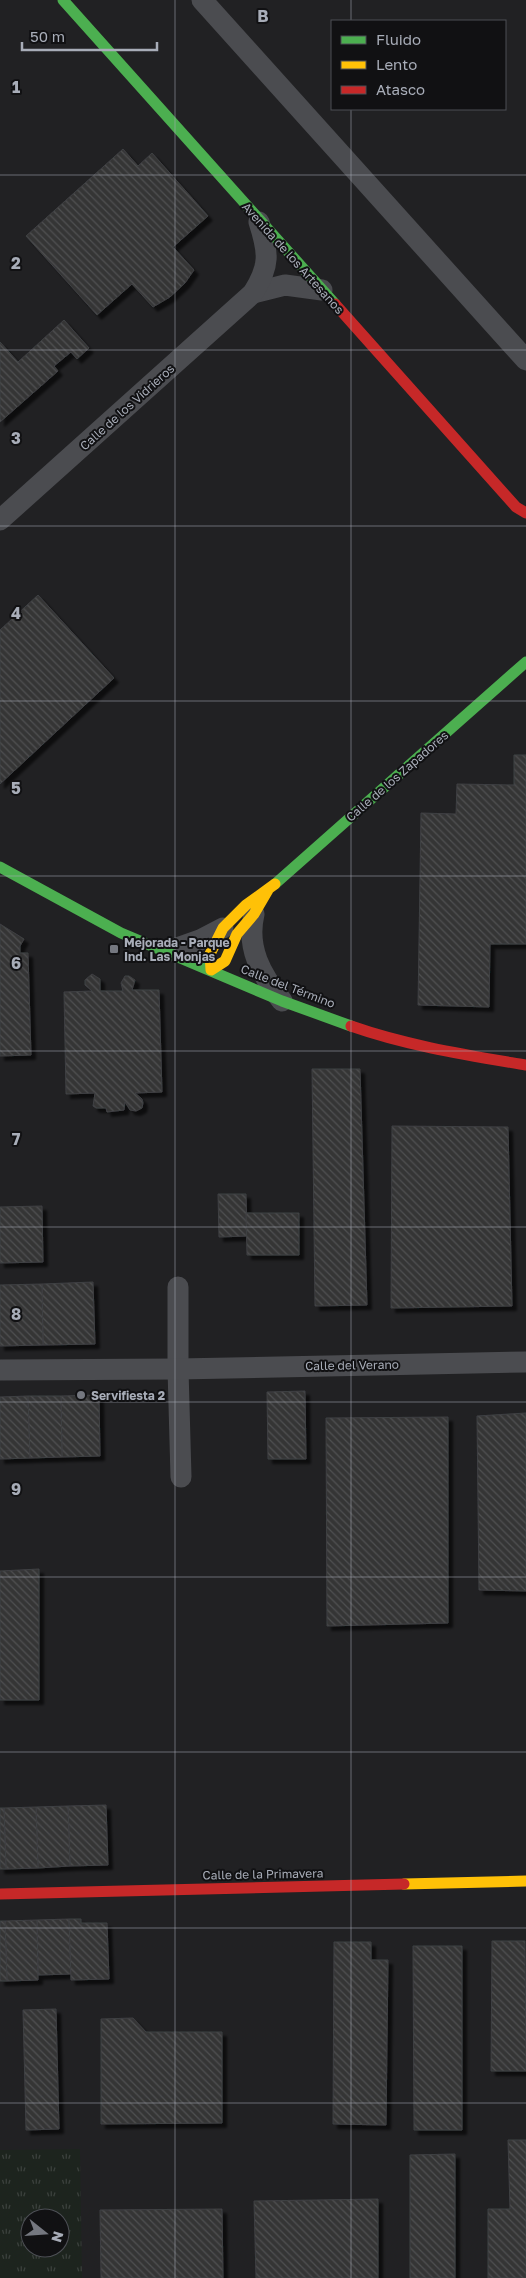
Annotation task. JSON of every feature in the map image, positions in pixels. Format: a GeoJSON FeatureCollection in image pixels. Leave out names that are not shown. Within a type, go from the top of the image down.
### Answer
{"type":"FeatureCollection","features":[{"type":"Feature","properties":{"kind":"street","name":"Avenida de los Artesanos"},"geometry":{"type":"LineString","coordinates":[[63,0],[523,513]]}},
{"type":"Feature","properties":{"kind":"street"},"geometry":{"type":"LineString","coordinates":[[202,0],[526,360]]}},
{"type":"Feature","properties":{"kind":"street","name":"Calle de los Vidrieros"},"geometry":{"type":"LineString","coordinates":[[0,520],[253,293],[262,279],[267,264],[267,247],[258,219]]}},
{"type":"Feature","properties":{"kind":"street","name":"Calle de los Vidrieros"},"geometry":{"type":"LineString","coordinates":[[253,293],[285,285],[322,290]]}},
{"type":"Feature","properties":{"kind":"street","name":"Calle de los Zapadores"},"geometry":{"type":"LineString","coordinates":[[166,952],[200,940],[223,928],[246,905],[268,890],[526,662]]}},
{"type":"Feature","properties":{"kind":"street","name":"Calle del Término"},"geometry":{"type":"LineString","coordinates":[[0,867],[121,933],[282,1001],[377,1035],[438,1050],[526,1065]]}},
{"type":"Feature","properties":{"kind":"street","name":"Calle de los Zapadores"},"geometry":{"type":"LineString","coordinates":[[223,928],[210,954],[211,970],[225,961],[237,934],[254,914],[268,890]]}},
{"type":"Feature","properties":{"kind":"street","name":"Calle de los Zapadores"},"geometry":{"type":"LineString","coordinates":[[254,914],[250,930],[257,959],[266,980],[282,1001]]}},
{"type":"Feature","properties":{"kind":"street"},"geometry":{"type":"LineString","coordinates":[[178,1287],[181,1477]]}},
{"type":"Feature","properties":{"kind":"street","name":"Calle del Verano"},"geometry":{"type":"LineString","coordinates":[[0,1370],[526,1362]]}},
{"type":"Feature","properties":{"kind":"street","name":"Calle de la Primavera"},"geometry":{"type":"LineString","coordinates":[[0,1894],[526,1882]]}},
{"type":"Feature","properties":{"kind":"shaded area"},"geometry":{"type":"Polygon","coordinates":[[[0,0],[526,0],[526,2278],[0,2278],[0,0]]]}},
{"type":"Feature","properties":{"kind":"green space"},"geometry":{"type":"Polygon","coordinates":[[[80,2149],[82,2278],[0,2278],[0,2150],[80,2149]]]}},
{"type":"Feature","properties":{"kind":"building"},"geometry":{"type":"Polygon","coordinates":[[[123,149],[138,166],[152,153],[208,216],[173,247],[194,270],[185,283],[170,297],[153,307],[132,284],[97,315],[26,236],[123,149]]]}},
{"type":"Feature","properties":{"kind":"building"},"geometry":{"type":"Polygon","coordinates":[[[64,320],[89,348],[77,359],[71,352],[54,366],[58,371],[0,422],[0,342],[18,362],[64,320]]]}},
{"type":"Feature","properties":{"kind":"building"},"geometry":{"type":"Polygon","coordinates":[[[38,595],[114,678],[0,784],[0,630],[38,595]]]}},
{"type":"Feature","properties":{"kind":"building"},"geometry":{"type":"Polygon","coordinates":[[[514,755],[526,755],[526,944],[490,944],[489,1007],[418,1005],[421,813],[456,814],[457,784],[514,785],[514,755]]]}},
{"type":"Feature","properties":{"kind":"building"},"geometry":{"type":"Polygon","coordinates":[[[0,924],[24,939],[20,946],[20,953],[28,953],[31,1055],[0,1056],[0,924]]]}},
{"type":"Feature","properties":{"kind":"building"},"geometry":{"type":"Polygon","coordinates":[[[92,974],[100,979],[100,991],[123,991],[121,983],[125,976],[135,980],[132,990],[159,990],[162,1092],[135,1093],[142,1099],[143,1103],[142,1108],[136,1111],[130,1110],[125,1102],[124,1110],[107,1112],[106,1108],[96,1108],[93,1106],[95,1093],[66,1094],[64,992],[92,991],[85,985],[85,980],[92,974]]]}},
{"type":"Feature","properties":{"kind":"building"},"geometry":{"type":"Polygon","coordinates":[[[312,1069],[360,1069],[367,1305],[315,1306],[312,1069]]]}},
{"type":"Feature","properties":{"kind":"building"},"geometry":{"type":"Polygon","coordinates":[[[392,1126],[508,1127],[512,1306],[391,1308],[392,1126]]]}},
{"type":"Feature","properties":{"kind":"building"},"geometry":{"type":"Polygon","coordinates":[[[218,1194],[246,1194],[247,1236],[219,1237],[218,1194]]]}},
{"type":"Feature","properties":{"kind":"building"},"geometry":{"type":"Polygon","coordinates":[[[42,1206],[43,1262],[0,1263],[0,1207],[42,1206]]]}},
{"type":"Feature","properties":{"kind":"building"},"geometry":{"type":"Polygon","coordinates":[[[246,1213],[299,1213],[299,1255],[247,1255],[246,1213]]]}},
{"type":"Feature","properties":{"kind":"building"},"geometry":{"type":"Polygon","coordinates":[[[93,1282],[95,1344],[43,1345],[42,1284],[93,1282]]]}},
{"type":"Feature","properties":{"kind":"building"},"geometry":{"type":"Polygon","coordinates":[[[42,1284],[43,1345],[0,1346],[0,1285],[42,1284]]]}},
{"type":"Feature","properties":{"kind":"building"},"geometry":{"type":"Polygon","coordinates":[[[305,1391],[306,1459],[268,1459],[267,1392],[305,1391]]]}},
{"type":"Feature","properties":{"kind":"building"},"geometry":{"type":"Polygon","coordinates":[[[99,1395],[100,1456],[62,1457],[61,1396],[99,1395]]]}},
{"type":"Feature","properties":{"kind":"building"},"geometry":{"type":"Polygon","coordinates":[[[28,1396],[30,1458],[0,1459],[0,1397],[28,1396]]]}},
{"type":"Feature","properties":{"kind":"building"},"geometry":{"type":"Polygon","coordinates":[[[28,1396],[61,1396],[62,1457],[30,1458],[28,1396]]]}},
{"type":"Feature","properties":{"kind":"building"},"geometry":{"type":"Polygon","coordinates":[[[526,1413],[526,1591],[479,1590],[477,1416],[526,1413]]]}},
{"type":"Feature","properties":{"kind":"building"},"geometry":{"type":"Polygon","coordinates":[[[448,1417],[448,1623],[327,1626],[326,1418],[448,1417]]]}},
{"type":"Feature","properties":{"kind":"building"},"geometry":{"type":"Polygon","coordinates":[[[39,1569],[39,1700],[0,1700],[0,1571],[39,1569]]]}},
{"type":"Feature","properties":{"kind":"building"},"geometry":{"type":"Polygon","coordinates":[[[106,1805],[108,1865],[70,1866],[68,1806],[106,1805]]]}},
{"type":"Feature","properties":{"kind":"building"},"geometry":{"type":"Polygon","coordinates":[[[68,1806],[70,1866],[38,1868],[36,1807],[68,1806]]]}},
{"type":"Feature","properties":{"kind":"building"},"geometry":{"type":"Polygon","coordinates":[[[36,1807],[38,1868],[6,1869],[4,1808],[36,1807]]]}},
{"type":"Feature","properties":{"kind":"building"},"geometry":{"type":"Polygon","coordinates":[[[0,1808],[4,1808],[6,1869],[0,1869],[0,1808]]]}},
{"type":"Feature","properties":{"kind":"building"},"geometry":{"type":"Polygon","coordinates":[[[69,1919],[71,1974],[38,1975],[37,1920],[69,1919]]]}},
{"type":"Feature","properties":{"kind":"building"},"geometry":{"type":"Polygon","coordinates":[[[69,1919],[81,1919],[81,1923],[107,1923],[109,1979],[71,1980],[69,1919]]]}},
{"type":"Feature","properties":{"kind":"building"},"geometry":{"type":"Polygon","coordinates":[[[37,1920],[38,1980],[7,1981],[5,1921],[37,1920]]]}},
{"type":"Feature","properties":{"kind":"building"},"geometry":{"type":"Polygon","coordinates":[[[0,1921],[5,1921],[7,1981],[0,1981],[0,1921]]]}},
{"type":"Feature","properties":{"kind":"building"},"geometry":{"type":"Polygon","coordinates":[[[492,1941],[525,1941],[526,2071],[491,2071],[492,1941]]]}},
{"type":"Feature","properties":{"kind":"building"},"geometry":{"type":"Polygon","coordinates":[[[334,1942],[371,1942],[371,1960],[388,1960],[386,2125],[333,2124],[334,1942]]]}},
{"type":"Feature","properties":{"kind":"building"},"geometry":{"type":"Polygon","coordinates":[[[413,1946],[462,1946],[462,2130],[414,2130],[413,1946]]]}},
{"type":"Feature","properties":{"kind":"building"},"geometry":{"type":"Polygon","coordinates":[[[56,2009],[59,2129],[26,2130],[23,2010],[56,2009]]]}},
{"type":"Feature","properties":{"kind":"building"},"geometry":{"type":"Polygon","coordinates":[[[133,2018],[146,2032],[222,2032],[222,2123],[101,2124],[101,2019],[133,2018]]]}},
{"type":"Feature","properties":{"kind":"building"},"geometry":{"type":"Polygon","coordinates":[[[508,2140],[526,2140],[526,2278],[488,2278],[488,2209],[510,2209],[508,2140]]]}},
{"type":"Feature","properties":{"kind":"building"},"geometry":{"type":"Polygon","coordinates":[[[455,2154],[455,2278],[410,2278],[410,2155],[455,2154]]]}},
{"type":"Feature","properties":{"kind":"building"},"geometry":{"type":"Polygon","coordinates":[[[378,2199],[378,2278],[256,2278],[254,2201],[378,2199]]]}},
{"type":"Feature","properties":{"kind":"building"},"geometry":{"type":"Polygon","coordinates":[[[222,2209],[223,2278],[101,2278],[100,2210],[222,2209]]]}},
{"type":"Feature","properties":{"kind":"traffic: fast"},"geometry":{"type":"LineString","coordinates":[[63,0],[335,304]]}},
{"type":"Feature","properties":{"kind":"traffic: fast"},"geometry":{"type":"LineString","coordinates":[[275,884],[526,662]]}},
{"type":"Feature","properties":{"kind":"traffic: fast"},"geometry":{"type":"LineString","coordinates":[[0,867],[121,933],[282,1001],[351,1026]]}},
{"type":"Feature","properties":{"kind":"traffic: slow"},"geometry":{"type":"LineString","coordinates":[[268,890],[254,914],[237,934],[225,961],[211,970],[210,954],[223,928],[246,905],[275,884]]}},
{"type":"Feature","properties":{"kind":"traffic: slow"},"geometry":{"type":"LineString","coordinates":[[404,1884],[526,1881]]}},
{"type":"Feature","properties":{"kind":"traffic: jam"},"geometry":{"type":"LineString","coordinates":[[335,304],[516,507],[526,513]]}},
{"type":"Feature","properties":{"kind":"traffic: jam"},"geometry":{"type":"LineString","coordinates":[[351,1026],[394,1039],[460,1054],[526,1065]]}},
{"type":"Feature","properties":{"kind":"traffic: jam"},"geometry":{"type":"LineString","coordinates":[[0,1894],[404,1884]]}},
{"type":"Feature","properties":{"kind":"place","name":"Mejorada - Parque Ind. Las Monjas"},"geometry":{"type":"Point","coordinates":[114,949]}},
{"type":"Feature","properties":{"kind":"place","name":"Servifiesta 2"},"geometry":{"type":"Point","coordinates":[81,1395]}}]}
